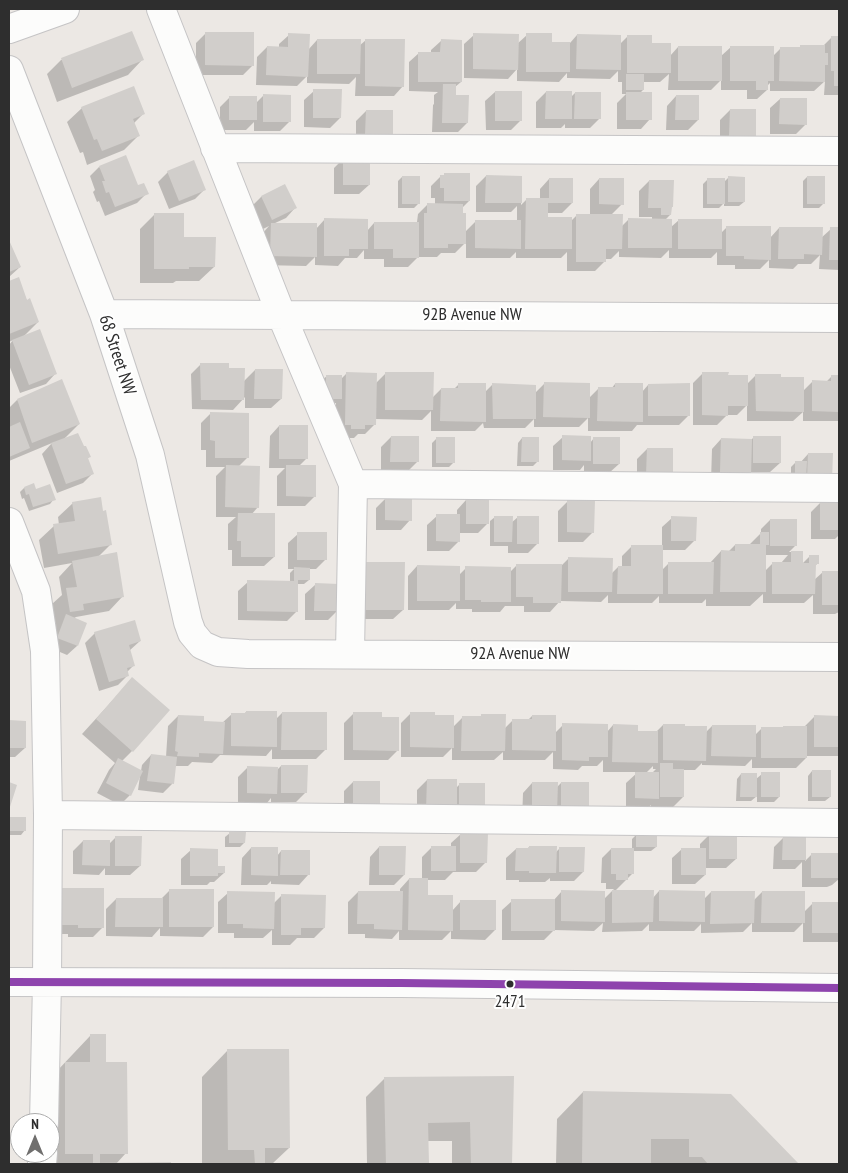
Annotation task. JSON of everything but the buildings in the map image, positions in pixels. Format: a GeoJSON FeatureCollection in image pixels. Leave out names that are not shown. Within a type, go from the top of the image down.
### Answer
{"type":"FeatureCollection","features":[{"type":"Feature","properties":{"kind":"street"},"geometry":{"type":"LineString","coordinates":[[9,28],[65,9]]}},
{"type":"Feature","properties":{"kind":"street"},"geometry":{"type":"LineString","coordinates":[[161,9],[280,314],[353,484],[350,653]]}},
{"type":"Feature","properties":{"kind":"street","name":"68 Street NW"},"geometry":{"type":"LineString","coordinates":[[9,70],[104,314],[150,455],[188,622],[192,633],[202,646]]}},
{"type":"Feature","properties":{"kind":"street"},"geometry":{"type":"LineString","coordinates":[[215,148],[839,151]]}},
{"type":"Feature","properties":{"kind":"street","name":"92B Avenue NW"},"geometry":{"type":"LineString","coordinates":[[104,314],[839,318]]}},
{"type":"Feature","properties":{"kind":"street"},"geometry":{"type":"LineString","coordinates":[[353,484],[839,488]]}},
{"type":"Feature","properties":{"kind":"street"},"geometry":{"type":"LineString","coordinates":[[9,522],[36,591],[45,651],[48,815],[48,982],[44,1113]]}},
{"type":"Feature","properties":{"kind":"street","name":"92A Avenue NW"},"geometry":{"type":"LineString","coordinates":[[202,646],[218,652],[248,654],[350,653],[839,657]]}},
{"type":"Feature","properties":{"kind":"street"},"geometry":{"type":"LineString","coordinates":[[48,815],[839,823]]}},
{"type":"Feature","properties":{"kind":"street"},"geometry":{"type":"LineString","coordinates":[[9,982],[401,983],[839,988]]}},
{"type":"Feature","properties":{"kind":"transit line"},"geometry":{"type":"LineString","coordinates":[[9,982],[401,983],[839,988]]}},
{"type":"Feature","properties":{"kind":"place","name":"2471"},"geometry":{"type":"Point","coordinates":[510,984]}}]}
